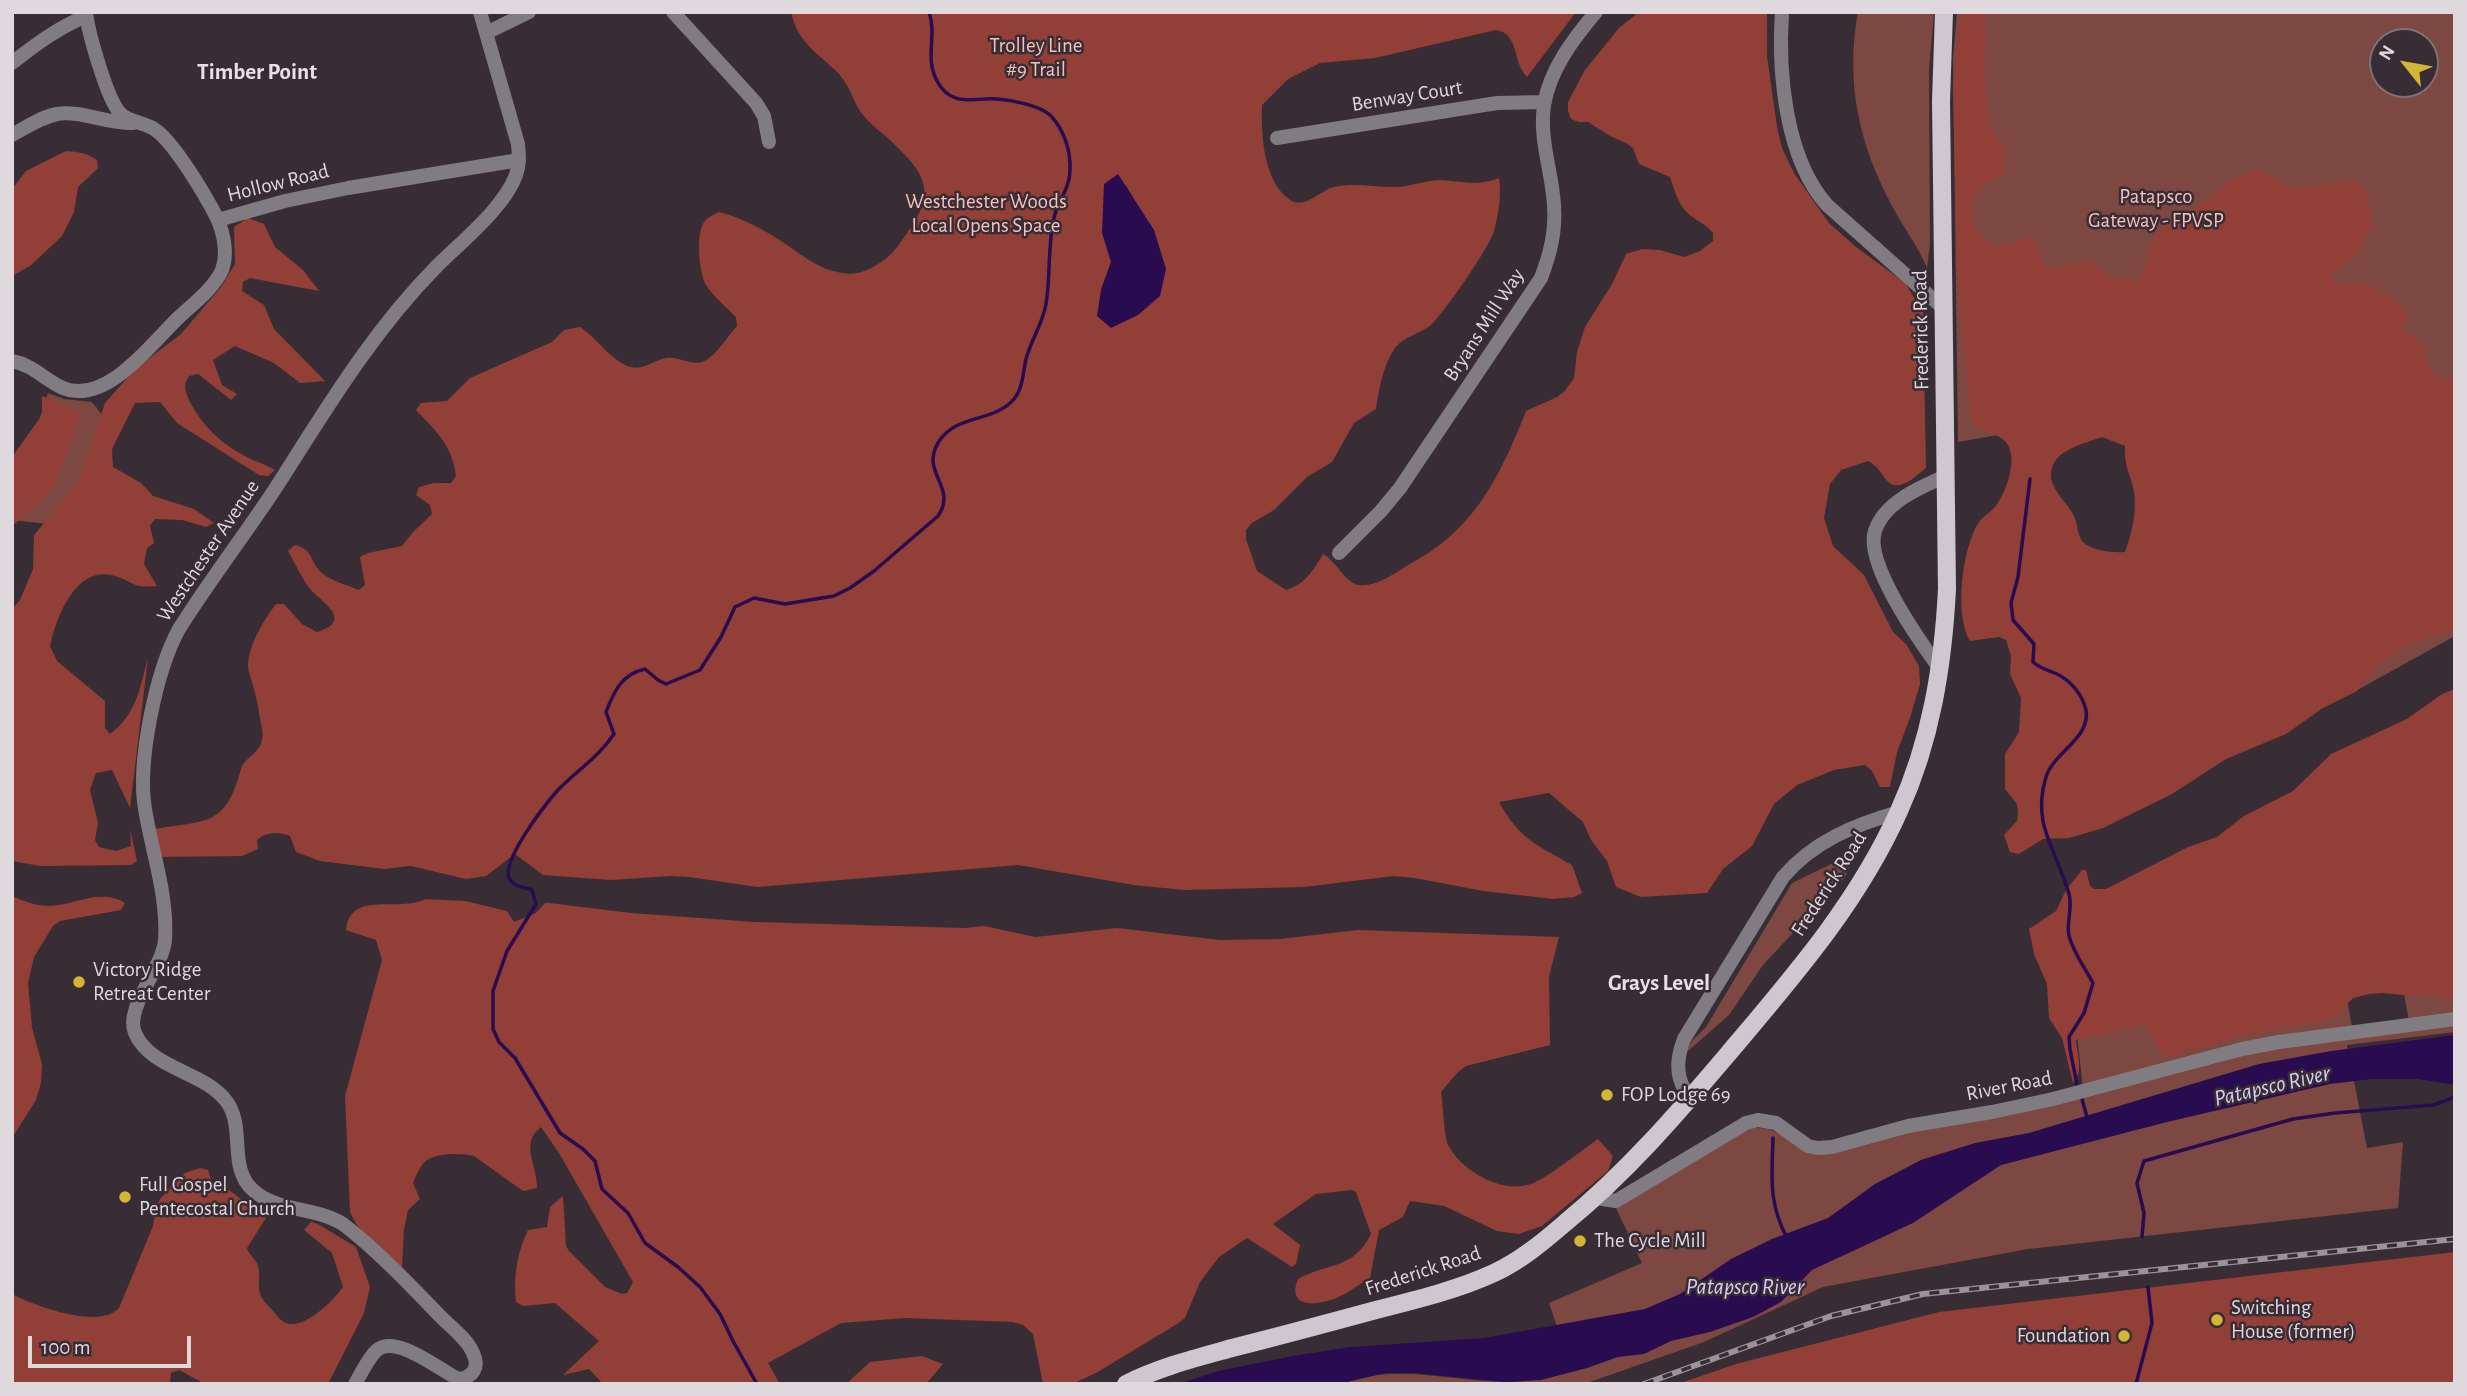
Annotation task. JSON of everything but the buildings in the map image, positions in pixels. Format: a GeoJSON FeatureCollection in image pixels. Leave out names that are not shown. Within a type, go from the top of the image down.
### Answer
{"type":"FeatureCollection","features":[{"type":"Feature","properties":{"kind":"main road","name":"Frederick Road"},"geometry":{"type":"LineString","coordinates":[[1126,1384],[1173,1365],[1408,1302],[1484,1277],[1519,1258],[1596,1198],[1655,1139],[1797,971],[1871,867],[1899,812],[1934,706],[1947,589],[1941,102],[1944,12]]}},
{"type":"Feature","properties":{"kind":"street"},"geometry":{"type":"LineString","coordinates":[[480,12],[518,144],[519,160]]}},
{"type":"Feature","properties":{"kind":"street"},"geometry":{"type":"LineString","coordinates":[[486,33],[529,12]]}},
{"type":"Feature","properties":{"kind":"street"},"geometry":{"type":"LineString","coordinates":[[673,12],[756,103],[764,116],[769,142]]}},
{"type":"Feature","properties":{"kind":"street","name":"Bryans Mill Way"},"geometry":{"type":"LineString","coordinates":[[1339,553],[1400,488],[1541,278],[1549,256],[1554,221],[1554,202],[1543,142],[1545,102],[1560,61],[1596,12]]}},
{"type":"Feature","properties":{"kind":"street"},"geometry":{"type":"LineString","coordinates":[[1782,12],[1781,64],[1784,99],[1802,166],[1814,190],[1836,213],[1943,308]]}},
{"type":"Feature","properties":{"kind":"street","name":"Hollow Road"},"geometry":{"type":"LineString","coordinates":[[12,63],[39,41],[86,14],[94,48],[119,112],[142,122],[169,142],[218,220],[285,201],[335,191],[519,160]]}},
{"type":"Feature","properties":{"kind":"street","name":"Benway Court"},"geometry":{"type":"LineString","coordinates":[[1277,138],[1497,103],[1545,102]]}},
{"type":"Feature","properties":{"kind":"street"},"geometry":{"type":"LineString","coordinates":[[12,135],[46,117],[59,114],[70,113],[115,123],[142,122]]}},
{"type":"Feature","properties":{"kind":"street","name":"Westchester Avenue"},"geometry":{"type":"LineString","coordinates":[[355,1384],[377,1350],[392,1346],[412,1353],[458,1379],[466,1378],[476,1368],[473,1351],[364,1242],[336,1220],[273,1201],[254,1191],[245,1181],[239,1167],[236,1124],[229,1104],[216,1091],[149,1052],[135,1035],[134,1013],[162,956],[165,942],[164,906],[143,797],[146,747],[169,648],[194,605],[270,497],[320,416],[377,334],[409,294],[491,212],[512,184],[519,160]]}},
{"type":"Feature","properties":{"kind":"street"},"geometry":{"type":"LineString","coordinates":[[12,361],[27,365],[55,384],[78,391],[102,387],[111,381],[134,362],[219,276],[225,248],[218,220]]}},
{"type":"Feature","properties":{"kind":"street"},"geometry":{"type":"LineString","coordinates":[[1940,669],[1910,627],[1876,558],[1873,543],[1874,531],[1887,511],[1919,488],[1945,476]]}},
{"type":"Feature","properties":{"kind":"street"},"geometry":{"type":"LineString","coordinates":[[1689,1099],[1681,1087],[1677,1073],[1684,1039],[1783,877],[1799,858],[1838,834],[1861,823],[1899,812]]}},
{"type":"Feature","properties":{"kind":"street","name":"River Road"},"geometry":{"type":"LineString","coordinates":[[1596,1198],[1616,1201],[1746,1123],[1776,1123],[1808,1146],[1832,1147],[1908,1126],[2053,1099],[2242,1049],[2455,1019]]}},
{"type":"Feature","properties":{"kind":"green space"},"geometry":{"type":"Polygon","coordinates":[[[791,12],[1576,12],[1527,77],[1509,37],[1496,30],[1375,58],[1320,63],[1288,79],[1262,105],[1263,143],[1269,169],[1281,192],[1296,202],[1307,201],[1329,189],[1342,186],[1398,187],[1435,180],[1476,183],[1499,178],[1500,184],[1494,231],[1484,251],[1466,280],[1431,325],[1402,341],[1395,348],[1380,385],[1376,409],[1354,423],[1332,462],[1307,477],[1274,510],[1252,523],[1246,530],[1246,539],[1257,571],[1286,590],[1308,576],[1323,554],[1349,580],[1365,585],[1391,576],[1443,542],[1462,525],[1485,496],[1512,446],[1526,411],[1557,397],[1574,378],[1577,352],[1585,327],[1612,284],[1626,254],[1642,249],[1660,250],[1684,257],[1700,251],[1713,241],[1713,233],[1683,208],[1670,177],[1639,164],[1633,148],[1626,143],[1588,122],[1571,119],[1568,102],[1585,70],[1619,28],[1639,12],[1767,12],[1767,56],[1777,127],[1782,148],[1794,173],[1829,223],[1856,247],[1905,283],[1923,312],[1926,468],[1900,485],[1889,482],[1878,468],[1868,461],[1841,470],[1830,484],[1824,518],[1833,546],[1864,575],[1893,632],[1906,644],[1919,666],[1920,684],[1897,752],[1890,787],[1880,787],[1872,771],[1865,765],[1834,770],[1797,785],[1774,804],[1752,846],[1723,869],[1707,893],[1641,897],[1616,887],[1607,861],[1591,840],[1583,822],[1549,793],[1499,802],[1514,825],[1530,840],[1572,865],[1582,893],[1574,897],[1553,899],[1483,891],[1394,876],[1304,887],[1184,890],[1134,885],[1018,865],[758,887],[689,877],[611,880],[543,875],[515,854],[486,876],[466,879],[411,866],[384,869],[320,861],[296,852],[290,836],[277,833],[260,837],[257,840],[258,849],[242,856],[157,857],[154,829],[201,821],[221,811],[235,788],[243,765],[261,744],[262,730],[248,664],[256,636],[276,604],[284,604],[302,624],[317,632],[333,623],[335,617],[332,612],[308,586],[288,551],[295,545],[301,547],[309,553],[318,569],[326,576],[359,590],[365,585],[360,557],[402,546],[432,514],[430,505],[416,495],[419,487],[434,483],[451,483],[456,476],[447,447],[416,410],[421,403],[447,401],[470,378],[552,342],[564,330],[580,327],[613,357],[631,367],[641,367],[666,358],[693,363],[708,359],[737,326],[736,317],[706,285],[700,262],[699,242],[702,226],[708,218],[719,212],[751,224],[817,265],[842,273],[870,269],[888,257],[898,246],[920,212],[924,200],[922,179],[910,160],[863,115],[840,76],[802,38],[791,12]],[[1126,185],[1111,262],[1101,290],[1140,211],[1126,185]]]}},
{"type":"Feature","properties":{"kind":"green space"},"geometry":{"type":"Polygon","coordinates":[[[1858,12],[1934,12],[1929,70],[1930,244],[1927,268],[1892,206],[1863,136],[1854,88],[1854,38],[1858,12]]]}},
{"type":"Feature","properties":{"kind":"green space","name":"Patapsco Gateway - FPVSP"},"geometry":{"type":"Polygon","coordinates":[[[1957,12],[2455,12],[2455,636],[2352,693],[2255,390],[1958,442],[1953,58],[1957,12]]]}},
{"type":"Feature","properties":{"kind":"green space"},"geometry":{"type":"Polygon","coordinates":[[[1960,12],[1986,12],[1986,105],[1990,126],[2003,147],[2005,161],[2003,175],[1984,185],[1975,195],[1972,219],[1978,233],[1989,243],[2005,244],[2032,236],[2046,268],[2089,261],[2111,276],[2136,280],[2143,271],[2151,242],[2157,232],[2198,207],[2227,183],[2243,174],[2264,173],[2292,188],[2352,180],[2360,183],[2368,198],[2372,224],[2356,256],[2333,273],[2333,282],[2367,284],[2401,305],[2406,309],[2402,326],[2405,332],[2423,347],[2431,371],[2443,378],[2455,379],[2455,629],[2407,645],[2375,668],[2357,691],[2323,708],[2286,734],[2226,759],[2172,794],[2103,828],[2069,838],[2043,839],[2019,854],[2010,852],[2004,835],[2017,821],[2018,813],[2017,804],[2005,789],[2005,754],[2019,732],[2021,698],[2010,674],[2011,656],[2006,640],[1999,637],[1970,641],[1962,615],[1962,582],[1968,548],[1979,522],[1995,507],[2003,493],[2010,475],[2011,457],[2010,449],[2003,439],[1973,425],[1970,417],[1957,272],[1953,87],[1960,12]],[[2102,437],[2066,451],[2055,461],[2052,468],[2054,488],[2071,510],[2083,542],[2109,552],[2125,552],[2134,515],[2134,491],[2126,465],[2125,446],[2102,437]]]}},
{"type":"Feature","properties":{"kind":"green space"},"geometry":{"type":"Polygon","coordinates":[[[66,151],[83,153],[97,160],[98,168],[78,187],[74,212],[62,236],[30,266],[12,276],[12,189],[26,171],[66,151]]]}},
{"type":"Feature","properties":{"kind":"green space"},"geometry":{"type":"Polygon","coordinates":[[[248,218],[264,224],[275,247],[303,270],[319,291],[250,278],[243,282],[242,291],[264,305],[274,329],[325,381],[300,383],[274,363],[235,346],[213,360],[222,385],[237,394],[231,400],[198,374],[189,376],[186,392],[200,418],[228,446],[275,470],[268,476],[259,475],[177,423],[160,402],[135,403],[112,449],[113,467],[141,483],[153,496],[194,509],[214,523],[206,527],[182,520],[155,519],[150,526],[154,543],[147,548],[144,564],[157,586],[137,585],[111,575],[98,575],[87,579],[77,587],[62,609],[50,646],[57,661],[105,701],[105,728],[110,734],[119,727],[131,710],[148,658],[130,808],[112,770],[96,773],[90,790],[98,823],[95,840],[99,847],[116,851],[131,846],[130,829],[137,861],[131,865],[40,866],[12,861],[12,609],[20,600],[33,569],[34,535],[78,483],[105,403],[134,370],[181,334],[221,287],[235,264],[234,227],[248,218]]]}},
{"type":"Feature","properties":{"kind":"green space"},"geometry":{"type":"Polygon","coordinates":[[[48,393],[64,399],[92,402],[105,419],[65,526],[12,520],[12,455],[30,449],[48,393]]]}},
{"type":"Feature","properties":{"kind":"green space"},"geometry":{"type":"Polygon","coordinates":[[[42,396],[73,408],[81,415],[55,484],[39,504],[12,526],[12,457],[42,415],[42,396]]]}},
{"type":"Feature","properties":{"kind":"green space"},"geometry":{"type":"Polygon","coordinates":[[[2455,689],[2455,1000],[2428,994],[2369,994],[2353,998],[2337,1015],[2328,1020],[2242,1035],[2171,1057],[2163,1055],[2145,1024],[2076,1040],[2079,1068],[2073,1083],[2062,1038],[2049,1018],[2047,984],[2034,954],[2029,929],[2056,911],[2066,890],[2082,870],[2086,870],[2090,886],[2094,889],[2106,889],[2188,847],[2217,837],[2244,816],[2293,791],[2331,754],[2407,719],[2442,694],[2455,689]]]}},
{"type":"Feature","properties":{"kind":"green space"},"geometry":{"type":"Polygon","coordinates":[[[2455,776],[2455,1032],[2347,1045],[2367,1148],[2403,1142],[2398,1208],[2028,1249],[1823,1287],[1704,1342],[1584,1384],[1339,1384],[1360,1378],[1400,1374],[1520,1382],[1572,1371],[1549,1303],[1642,1263],[1615,1206],[1747,1129],[1771,1130],[1806,1151],[2084,1097],[2074,1008],[2455,776]],[[2401,978],[2345,986],[2352,1028],[2409,1021],[2401,978]]]}},
{"type":"Feature","properties":{"kind":"green space"},"geometry":{"type":"Polygon","coordinates":[[[1856,852],[1845,877],[1763,965],[1729,1015],[1687,1052],[1691,1042],[1706,1027],[1792,883],[1856,852]]]}},
{"type":"Feature","properties":{"kind":"green space"},"geometry":{"type":"Polygon","coordinates":[[[12,896],[45,906],[97,897],[125,903],[121,910],[60,921],[53,926],[34,957],[28,983],[32,1028],[42,1064],[41,1083],[36,1100],[12,1138],[12,896]]]}},
{"type":"Feature","properties":{"kind":"green space"},"geometry":{"type":"Polygon","coordinates":[[[425,899],[465,901],[507,911],[514,922],[536,913],[545,903],[549,903],[631,913],[755,922],[965,928],[984,926],[1035,937],[1117,928],[1220,940],[1280,939],[1358,930],[1559,937],[1549,977],[1550,1045],[1466,1066],[1458,1072],[1441,1092],[1447,1141],[1454,1155],[1473,1171],[1507,1186],[1538,1181],[1598,1139],[1613,1156],[1608,1171],[1542,1226],[1519,1234],[1497,1231],[1444,1206],[1410,1201],[1403,1217],[1379,1230],[1370,1278],[1336,1298],[1309,1303],[1303,1302],[1296,1295],[1298,1279],[1348,1260],[1364,1246],[1371,1234],[1356,1192],[1352,1190],[1316,1194],[1273,1224],[1300,1245],[1296,1264],[1292,1267],[1247,1238],[1219,1257],[1200,1282],[1185,1318],[1096,1373],[1072,1384],[1043,1384],[1033,1334],[1023,1325],[1013,1322],[905,1318],[841,1323],[768,1363],[780,1384],[603,1384],[589,1369],[563,1375],[599,1341],[555,1303],[523,1306],[516,1302],[517,1265],[524,1238],[528,1230],[547,1227],[550,1207],[563,1196],[566,1246],[569,1251],[605,1287],[622,1294],[627,1293],[633,1282],[559,1153],[541,1127],[531,1141],[530,1148],[537,1188],[523,1191],[474,1156],[445,1155],[433,1157],[424,1163],[413,1183],[420,1199],[408,1210],[402,1268],[365,1235],[350,1211],[345,1096],[382,960],[376,940],[346,930],[350,917],[366,906],[415,903],[425,899]]]}},
{"type":"Feature","properties":{"kind":"green space"},"geometry":{"type":"Polygon","coordinates":[[[200,1168],[208,1170],[213,1186],[229,1190],[266,1218],[247,1248],[258,1266],[261,1295],[285,1322],[297,1324],[312,1317],[343,1287],[332,1253],[304,1230],[311,1222],[356,1247],[370,1287],[364,1313],[328,1384],[205,1384],[179,1370],[171,1373],[170,1384],[12,1384],[12,1294],[51,1310],[82,1316],[97,1317],[110,1314],[119,1308],[153,1226],[160,1199],[185,1173],[200,1168]]]}},
{"type":"Feature","properties":{"kind":"green space"},"geometry":{"type":"Polygon","coordinates":[[[2455,1252],[2455,1384],[1678,1384],[1736,1364],[1939,1312],[2455,1252]]]}},
{"type":"Feature","properties":{"kind":"green space"},"geometry":{"type":"Polygon","coordinates":[[[922,1356],[943,1364],[926,1384],[846,1384],[870,1362],[922,1356]]]}},
{"type":"Feature","properties":{"kind":"water"},"geometry":{"type":"Polygon","coordinates":[[[1118,174],[1154,230],[1166,269],[1160,296],[1138,315],[1111,328],[1097,316],[1101,290],[1111,262],[1102,233],[1104,184],[1118,174]]]}},
{"type":"Feature","properties":{"kind":"water","name":"Patapsco River"},"geometry":{"type":"Polygon","coordinates":[[[2455,1035],[2455,1085],[2418,1079],[2372,1079],[2330,1084],[2001,1165],[1913,1223],[1812,1270],[1781,1302],[1753,1317],[1710,1332],[1671,1341],[1644,1354],[1618,1357],[1541,1380],[1504,1382],[1414,1373],[1385,1373],[1339,1384],[1179,1384],[1218,1371],[1293,1356],[1350,1347],[1484,1338],[1645,1309],[1680,1294],[1731,1259],[1772,1239],[1828,1218],[1875,1184],[1921,1160],[1975,1143],[2029,1133],[2259,1064],[2331,1051],[2455,1035]]]}},
{"type":"Feature","properties":{"kind":"waterway"},"geometry":{"type":"LineString","coordinates":[[757,1384],[720,1314],[700,1287],[645,1243],[628,1213],[602,1189],[595,1161],[560,1133],[515,1058],[499,1042],[493,1029],[493,991],[507,951],[536,904],[532,890],[516,885],[509,878],[512,859],[534,820],[551,798],[614,734],[606,712],[620,684],[630,675],[645,669],[666,684],[700,670],[721,637],[735,607],[754,598],[785,604],[834,596],[874,571],[938,516],[944,497],[933,463],[938,443],[945,434],[954,427],[1006,407],[1019,390],[1028,352],[1046,304],[1053,225],[1070,176],[1068,148],[1056,122],[1038,108],[992,99],[963,100],[945,92],[936,79],[931,62],[932,29],[929,12]]}},
{"type":"Feature","properties":{"kind":"waterway"},"geometry":{"type":"LineString","coordinates":[[2030,479],[2018,577],[2011,603],[2013,620],[2034,644],[2033,662],[2071,684],[2079,693],[2086,710],[2083,729],[2050,768],[2042,794],[2047,837],[2069,894],[2069,936],[2093,983],[2084,1013],[2069,1037],[2077,1085]]}},
{"type":"Feature","properties":{"kind":"waterway"},"geometry":{"type":"LineString","coordinates":[[2142,1237],[2144,1213],[2137,1183],[2144,1161],[2293,1119],[2434,1105],[2455,1097]]}},
{"type":"Feature","properties":{"kind":"waterway"},"geometry":{"type":"LineString","coordinates":[[2082,1099],[2087,1117]]}},
{"type":"Feature","properties":{"kind":"waterway"},"geometry":{"type":"LineString","coordinates":[[1773,1138],[1774,1201],[1787,1238]]}},
{"type":"Feature","properties":{"kind":"waterway"},"geometry":{"type":"LineString","coordinates":[[2136,1384],[2152,1323],[2148,1287]]}},
{"type":"Feature","properties":{"kind":"railway"},"geometry":{"type":"LineString","coordinates":[[1644,1384],[1831,1316],[1923,1294],[2455,1239]]}},
{"type":"Feature","properties":{"kind":"place","name":"Victory Ridge Retreat Center"},"geometry":{"type":"Point","coordinates":[79,982]}},
{"type":"Feature","properties":{"kind":"place","name":"FOP Lodge 69"},"geometry":{"type":"Point","coordinates":[1607,1095]}},
{"type":"Feature","properties":{"kind":"place","name":"Full Gospel Pentecostal Church"},"geometry":{"type":"Point","coordinates":[125,1197]}},
{"type":"Feature","properties":{"kind":"place","name":"The Cycle Mill"},"geometry":{"type":"Point","coordinates":[1580,1241]}},
{"type":"Feature","properties":{"kind":"place","name":"Switching House (former)"},"geometry":{"type":"Point","coordinates":[2217,1320]}},
{"type":"Feature","properties":{"kind":"place","name":"Foundation"},"geometry":{"type":"Point","coordinates":[2124,1336]}},
{"type":"Feature","properties":{"kind":"district","name":"Timber Point"},"geometry":{"type":"Point","coordinates":[257,72]}},
{"type":"Feature","properties":{"kind":"district","name":"Grays Level"},"geometry":{"type":"Point","coordinates":[1659,983]}},
{"type":"Feature","properties":{"kind":"park label","name":"Trolley Line #9 Trail"},"geometry":{"type":"Point","coordinates":[1036,58]}},
{"type":"Feature","properties":{"kind":"park label","name":"Westchester Woods Local Opens Space"},"geometry":{"type":"Point","coordinates":[986,214]}}]}
